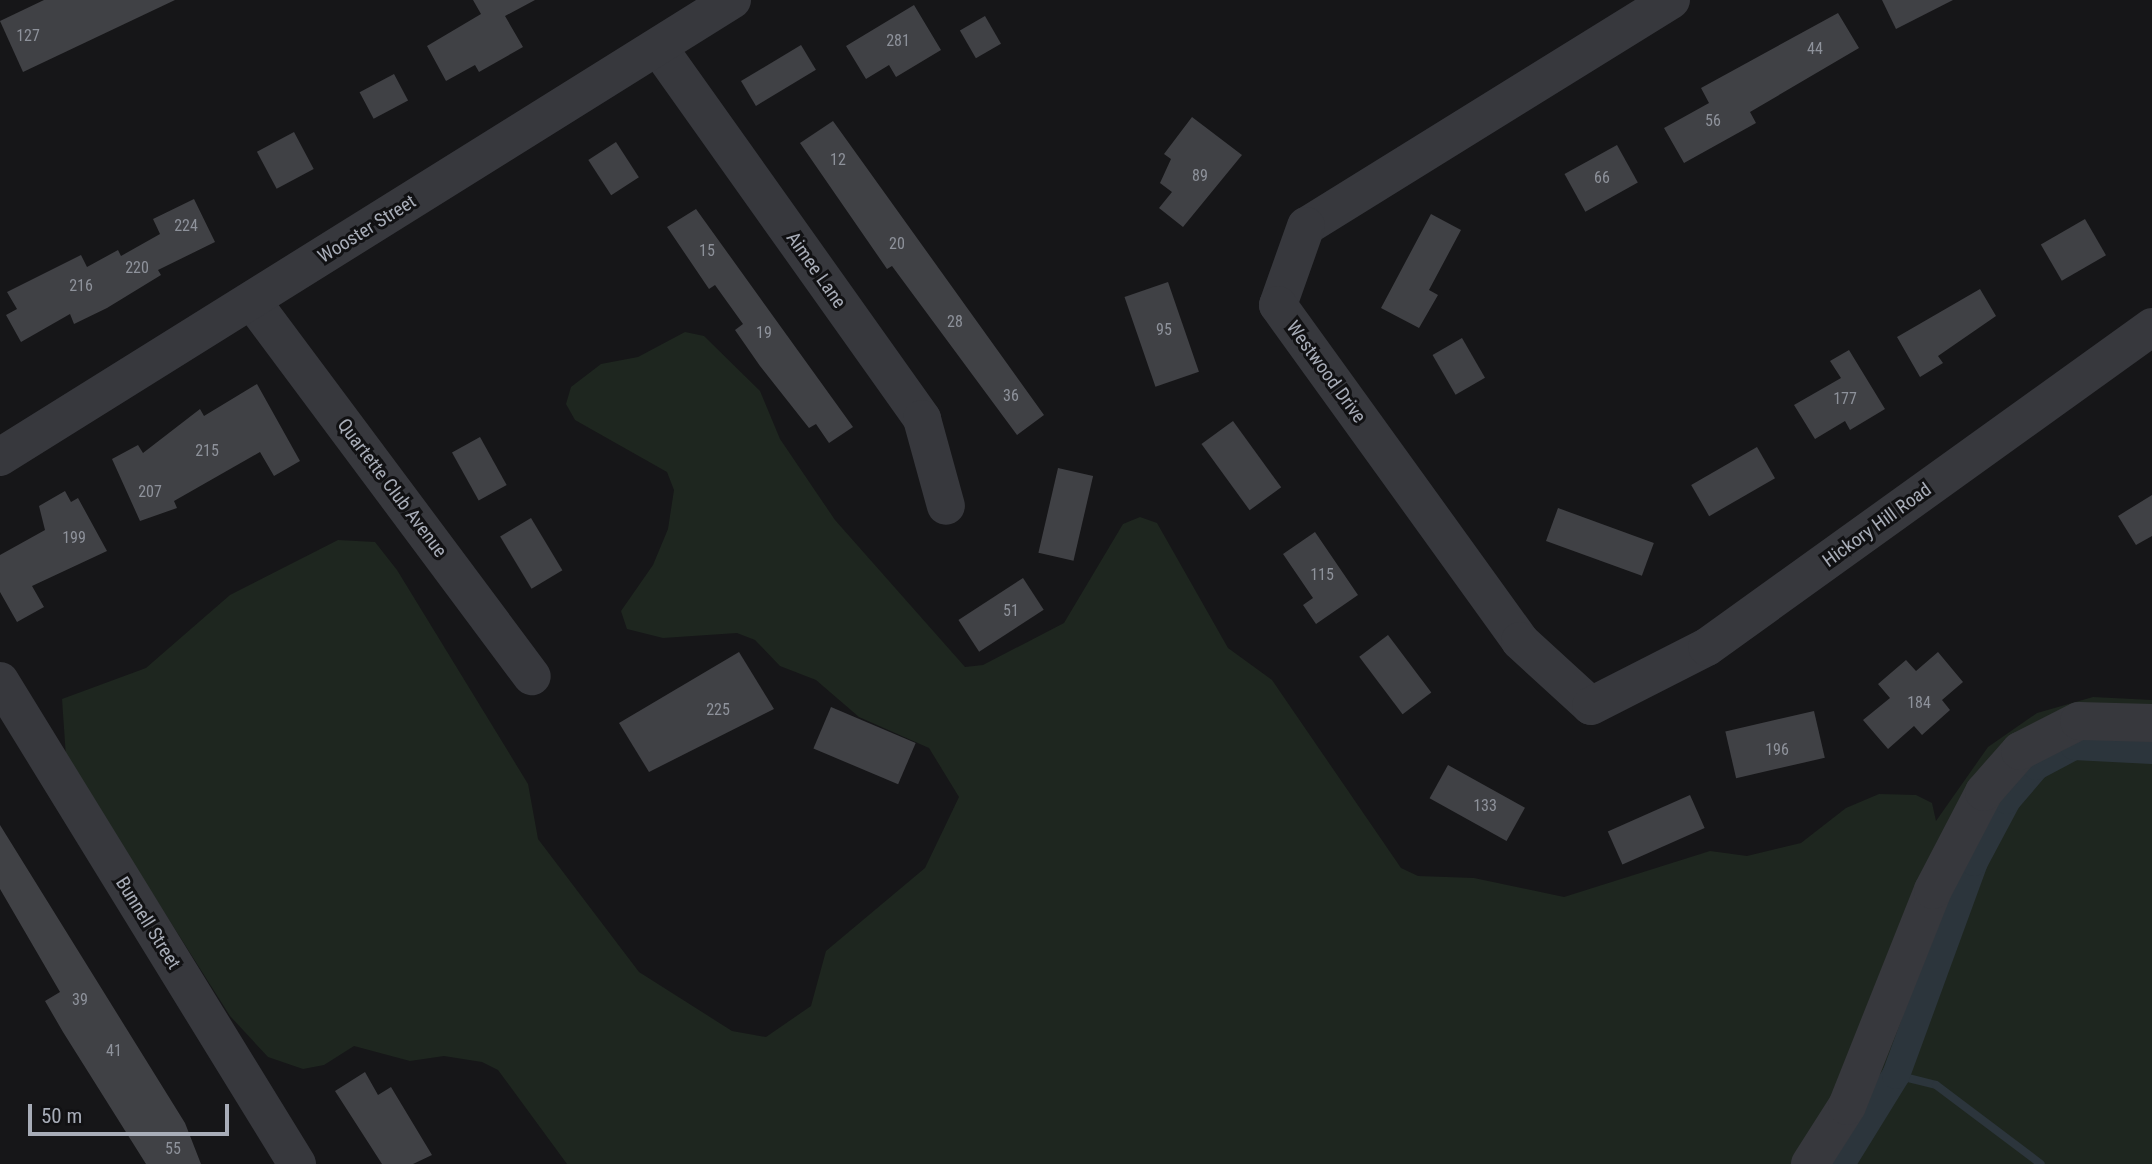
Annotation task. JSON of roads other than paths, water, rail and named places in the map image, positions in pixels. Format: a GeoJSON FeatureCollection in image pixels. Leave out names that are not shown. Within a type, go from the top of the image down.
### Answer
{"type":"FeatureCollection","features":[{"type":"Feature","properties":{"kind":"street","name":"Wooster Street"},"geometry":{"type":"LineString","coordinates":[[0,457],[732,0]]}},
{"type":"Feature","properties":{"kind":"street","name":"Westwood Drive"},"geometry":{"type":"LineString","coordinates":[[1591,706],[1520,641],[1278,305],[1306,226],[1671,0]]}},
{"type":"Feature","properties":{"kind":"street","name":"Aimee Lane"},"geometry":{"type":"LineString","coordinates":[[658,47],[922,419],[946,506]]}},
{"type":"Feature","properties":{"kind":"street","name":"Quartette Club Avenue"},"geometry":{"type":"LineString","coordinates":[[252,301],[532,676]]}},
{"type":"Feature","properties":{"kind":"street","name":"Hickory Hill Road"},"geometry":{"type":"LineString","coordinates":[[1591,706],[1707,647],[2152,327]]}},
{"type":"Feature","properties":{"kind":"street","name":"Bunnell Street"},"geometry":{"type":"LineString","coordinates":[[0,681],[297,1164]]}},
{"type":"Feature","properties":{"kind":"street"},"geometry":{"type":"LineString","coordinates":[[1810,1164],[1847,1106],[1933,890],[1984,792],[2020,751],[2079,721],[2152,723]]}},
{"type":"Feature","properties":{"kind":"waterway"},"geometry":{"type":"LineString","coordinates":[[1841,1164],[1896,1075],[1974,862],[2007,800],[2036,766],[2074,746],[2152,750]]}},
{"type":"Feature","properties":{"kind":"waterway"},"geometry":{"type":"LineString","coordinates":[[1896,1075],[1936,1085],[2041,1164]]}}]}
